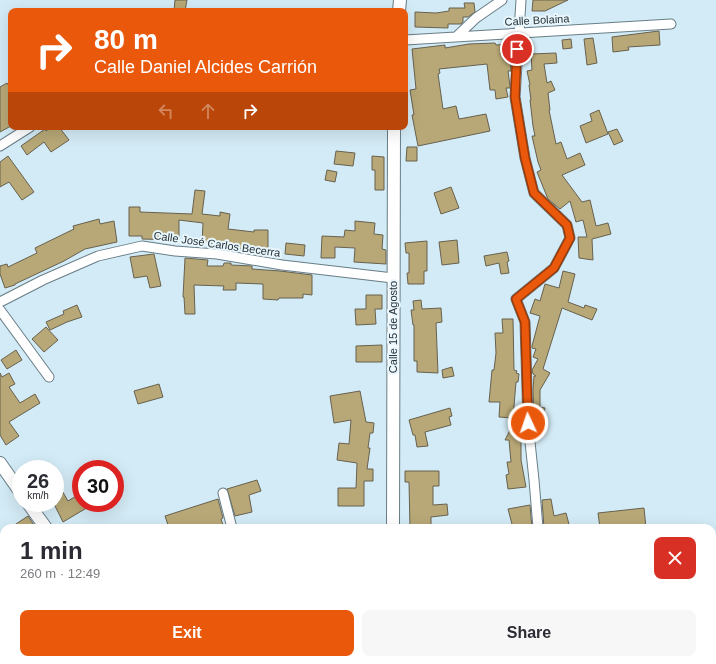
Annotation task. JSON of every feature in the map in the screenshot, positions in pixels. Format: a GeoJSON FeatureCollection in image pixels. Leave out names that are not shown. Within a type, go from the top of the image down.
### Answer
{"type":"FeatureCollection","features":[{"type":"Feature","properties":{"kind":"street"},"geometry":{"type":"LineString","coordinates":[[456,37],[476,18],[502,0]]}},
{"type":"Feature","properties":{"kind":"street"},"geometry":{"type":"LineString","coordinates":[[521,0],[515,97],[527,165],[534,193],[567,225],[570,238],[554,268],[516,299],[525,322],[528,423],[538,524]]}},
{"type":"Feature","properties":{"kind":"street","name":"Calle Bolaina"},"geometry":{"type":"LineString","coordinates":[[408,40],[671,24]]}},
{"type":"Feature","properties":{"kind":"street"},"geometry":{"type":"LineString","coordinates":[[0,146],[25,130]]}},
{"type":"Feature","properties":{"kind":"street","name":"Calle 15 de Agosto"},"geometry":{"type":"LineString","coordinates":[[393,524],[394,130]]}},
{"type":"Feature","properties":{"kind":"street","name":"Calle José Carlos Becerra"},"geometry":{"type":"LineString","coordinates":[[0,302],[43,280],[98,256],[142,246],[175,251],[217,254],[282,265],[393,278]]}},
{"type":"Feature","properties":{"kind":"street"},"geometry":{"type":"LineString","coordinates":[[0,310],[49,377]]}},
{"type":"Feature","properties":{"kind":"street"},"geometry":{"type":"LineString","coordinates":[[0,463],[12,480]]}},
{"type":"Feature","properties":{"kind":"street"},"geometry":{"type":"LineString","coordinates":[[223,493],[231,524]]}},
{"type":"Feature","properties":{"kind":"street"},"geometry":{"type":"LineString","coordinates":[[34,512],[43,524]]}},
{"type":"Feature","properties":{"kind":"building"},"geometry":{"type":"Polygon","coordinates":[[[175,0],[187,0],[186,8],[174,8],[175,0]]]}},
{"type":"Feature","properties":{"kind":"building"},"geometry":{"type":"Polygon","coordinates":[[[533,0],[568,0],[545,11],[532,11],[533,0]]]}},
{"type":"Feature","properties":{"kind":"building"},"geometry":{"type":"Polygon","coordinates":[[[464,3],[474,3],[475,12],[468,17],[463,17],[463,22],[461,24],[448,24],[448,28],[415,27],[415,12],[436,13],[449,11],[449,8],[465,8],[464,3]]]}},
{"type":"Feature","properties":{"kind":"building"},"geometry":{"type":"Polygon","coordinates":[[[659,31],[660,45],[628,47],[629,50],[613,52],[612,37],[659,31]]]}},
{"type":"Feature","properties":{"kind":"building"},"geometry":{"type":"Polygon","coordinates":[[[593,38],[597,63],[587,65],[584,39],[593,38]]]}},
{"type":"Feature","properties":{"kind":"building"},"geometry":{"type":"Polygon","coordinates":[[[571,39],[572,48],[563,49],[562,40],[571,39]]]}},
{"type":"Feature","properties":{"kind":"building"},"geometry":{"type":"Polygon","coordinates":[[[495,43],[496,45],[509,44],[511,71],[508,71],[510,88],[506,88],[508,97],[496,99],[495,90],[490,90],[487,64],[439,69],[440,73],[438,74],[443,109],[456,106],[459,119],[486,114],[490,131],[418,146],[412,115],[414,115],[410,90],[416,89],[412,49],[445,45],[445,48],[469,44],[495,43]]]}},
{"type":"Feature","properties":{"kind":"building"},"geometry":{"type":"Polygon","coordinates":[[[556,53],[557,63],[544,64],[547,83],[551,81],[555,90],[548,93],[549,110],[556,144],[561,142],[567,159],[580,153],[585,165],[562,175],[582,202],[590,200],[596,226],[608,223],[611,234],[592,239],[593,260],[579,258],[578,237],[587,237],[583,220],[576,222],[570,201],[560,209],[548,199],[537,172],[541,170],[532,136],[535,136],[530,100],[530,85],[527,71],[532,70],[531,54],[556,53]]]}},
{"type":"Feature","properties":{"kind":"building"},"geometry":{"type":"Polygon","coordinates":[[[7,83],[8,84],[8,128],[0,132],[0,87],[7,83]]]}},
{"type":"Feature","properties":{"kind":"building"},"geometry":{"type":"Polygon","coordinates":[[[599,110],[608,134],[586,143],[580,126],[592,121],[590,114],[599,110]]]}},
{"type":"Feature","properties":{"kind":"building"},"geometry":{"type":"Polygon","coordinates":[[[617,129],[623,141],[614,145],[608,132],[617,129]]]}},
{"type":"Feature","properties":{"kind":"building"},"geometry":{"type":"Polygon","coordinates":[[[44,130],[61,130],[69,140],[51,152],[44,142],[27,155],[21,146],[44,130]]]}},
{"type":"Feature","properties":{"kind":"building"},"geometry":{"type":"Polygon","coordinates":[[[407,147],[417,147],[417,161],[406,161],[407,147]]]}},
{"type":"Feature","properties":{"kind":"building"},"geometry":{"type":"Polygon","coordinates":[[[336,151],[355,153],[353,166],[334,164],[336,151]]]}},
{"type":"Feature","properties":{"kind":"building"},"geometry":{"type":"Polygon","coordinates":[[[8,156],[34,192],[22,200],[9,182],[0,187],[0,162],[8,156]]]}},
{"type":"Feature","properties":{"kind":"building"},"geometry":{"type":"Polygon","coordinates":[[[372,156],[384,157],[384,190],[375,190],[375,170],[372,170],[372,156]]]}},
{"type":"Feature","properties":{"kind":"building"},"geometry":{"type":"Polygon","coordinates":[[[327,170],[337,172],[335,182],[325,180],[327,170]]]}},
{"type":"Feature","properties":{"kind":"building"},"geometry":{"type":"Polygon","coordinates":[[[451,187],[459,208],[441,214],[434,193],[451,187]]]}},
{"type":"Feature","properties":{"kind":"building"},"geometry":{"type":"Polygon","coordinates":[[[195,190],[205,191],[202,214],[220,216],[220,212],[230,214],[228,229],[254,232],[254,230],[268,230],[268,251],[228,248],[228,245],[202,243],[203,223],[179,220],[179,240],[142,239],[142,236],[129,236],[129,207],[140,207],[140,212],[192,214],[195,190]]]}},
{"type":"Feature","properties":{"kind":"building"},"geometry":{"type":"Polygon","coordinates":[[[99,219],[100,224],[114,221],[117,242],[85,249],[15,285],[5,288],[0,274],[0,266],[7,264],[8,267],[37,253],[35,248],[74,229],[73,226],[99,219]]]}},
{"type":"Feature","properties":{"kind":"building"},"geometry":{"type":"Polygon","coordinates":[[[355,221],[375,223],[374,234],[383,235],[382,249],[386,250],[386,264],[354,262],[355,248],[335,247],[335,258],[321,258],[322,236],[344,237],[345,230],[355,231],[355,221]]]}},
{"type":"Feature","properties":{"kind":"building"},"geometry":{"type":"Polygon","coordinates":[[[457,240],[459,263],[442,265],[439,242],[457,240]]]}},
{"type":"Feature","properties":{"kind":"building"},"geometry":{"type":"Polygon","coordinates":[[[427,241],[427,271],[424,271],[424,284],[408,284],[407,273],[409,273],[409,253],[406,253],[405,243],[427,241]]]}},
{"type":"Feature","properties":{"kind":"building"},"geometry":{"type":"Polygon","coordinates":[[[286,243],[305,245],[304,256],[285,254],[286,243]]]}},
{"type":"Feature","properties":{"kind":"building"},"geometry":{"type":"Polygon","coordinates":[[[507,252],[509,273],[501,274],[499,263],[486,266],[484,256],[507,252]]]}},
{"type":"Feature","properties":{"kind":"building"},"geometry":{"type":"Polygon","coordinates":[[[154,254],[161,286],[150,288],[147,276],[134,278],[130,257],[154,254]]]}},
{"type":"Feature","properties":{"kind":"building"},"geometry":{"type":"Polygon","coordinates":[[[185,258],[208,260],[207,266],[223,266],[224,263],[231,263],[231,265],[252,266],[252,269],[312,275],[312,295],[303,294],[303,298],[279,298],[278,300],[263,299],[263,284],[236,283],[236,290],[223,290],[224,286],[194,285],[195,314],[185,314],[183,297],[185,258]]]}},
{"type":"Feature","properties":{"kind":"building"},"geometry":{"type":"Polygon","coordinates":[[[563,271],[575,274],[568,302],[584,308],[585,305],[597,309],[592,320],[562,308],[543,369],[550,373],[540,390],[540,407],[545,408],[540,424],[534,423],[533,389],[534,376],[536,376],[533,374],[532,370],[538,359],[533,357],[536,349],[532,348],[532,346],[540,316],[530,313],[535,299],[540,301],[545,284],[559,288],[563,271]]]}},
{"type":"Feature","properties":{"kind":"building"},"geometry":{"type":"Polygon","coordinates":[[[366,295],[382,295],[382,309],[375,309],[376,324],[356,325],[355,309],[366,309],[366,295]]]}},
{"type":"Feature","properties":{"kind":"building"},"geometry":{"type":"Polygon","coordinates":[[[421,300],[422,309],[441,308],[442,322],[436,323],[438,373],[417,372],[417,361],[414,361],[414,325],[411,310],[414,310],[413,301],[421,300]]]}},
{"type":"Feature","properties":{"kind":"building"},"geometry":{"type":"Polygon","coordinates":[[[77,305],[82,317],[50,330],[46,322],[64,314],[63,311],[77,305]]]}},
{"type":"Feature","properties":{"kind":"building"},"geometry":{"type":"Polygon","coordinates":[[[502,319],[513,319],[514,370],[519,374],[518,382],[516,382],[513,418],[499,417],[500,402],[489,402],[492,370],[494,370],[496,353],[495,333],[503,333],[502,319]]]}},
{"type":"Feature","properties":{"kind":"building"},"geometry":{"type":"Polygon","coordinates":[[[46,327],[58,340],[44,352],[32,339],[46,327]]]}},
{"type":"Feature","properties":{"kind":"building"},"geometry":{"type":"Polygon","coordinates":[[[382,345],[382,362],[356,362],[356,346],[382,345]]]}},
{"type":"Feature","properties":{"kind":"building"},"geometry":{"type":"Polygon","coordinates":[[[16,350],[22,360],[7,369],[1,360],[16,350]]]}},
{"type":"Feature","properties":{"kind":"building"},"geometry":{"type":"Polygon","coordinates":[[[452,367],[454,376],[443,378],[442,370],[452,367]]]}},
{"type":"Feature","properties":{"kind":"building"},"geometry":{"type":"Polygon","coordinates":[[[0,373],[2,377],[9,373],[15,384],[9,387],[20,403],[35,394],[40,403],[9,422],[19,436],[6,445],[0,435],[0,373]]]}},
{"type":"Feature","properties":{"kind":"building"},"geometry":{"type":"Polygon","coordinates":[[[159,384],[163,397],[138,404],[134,391],[159,384]]]}},
{"type":"Feature","properties":{"kind":"building"},"geometry":{"type":"Polygon","coordinates":[[[360,391],[366,422],[374,423],[373,433],[370,433],[368,448],[370,448],[367,469],[373,469],[373,481],[364,481],[364,506],[338,506],[338,488],[356,488],[357,463],[337,460],[339,443],[349,444],[351,420],[334,423],[330,396],[360,391]]]}},
{"type":"Feature","properties":{"kind":"building"},"geometry":{"type":"Polygon","coordinates":[[[522,407],[524,441],[521,441],[521,460],[526,487],[508,489],[506,475],[509,474],[507,462],[511,462],[509,440],[505,440],[522,407]]]}},
{"type":"Feature","properties":{"kind":"building"},"geometry":{"type":"Polygon","coordinates":[[[450,408],[452,416],[449,417],[451,425],[425,432],[428,446],[417,447],[415,435],[413,435],[409,420],[450,408]]]}},
{"type":"Feature","properties":{"kind":"building"},"geometry":{"type":"Polygon","coordinates":[[[405,471],[439,471],[439,486],[433,486],[433,505],[447,504],[448,515],[431,517],[431,524],[410,524],[409,482],[405,482],[405,471]]]}},
{"type":"Feature","properties":{"kind":"building"},"geometry":{"type":"Polygon","coordinates":[[[257,480],[261,491],[249,495],[252,512],[235,516],[227,489],[257,480]]]}},
{"type":"Feature","properties":{"kind":"building"},"geometry":{"type":"Polygon","coordinates":[[[64,494],[68,501],[72,499],[72,512],[80,512],[63,522],[58,512],[64,512],[64,494]]]}},
{"type":"Feature","properties":{"kind":"building"},"geometry":{"type":"Polygon","coordinates":[[[218,499],[223,518],[221,519],[223,524],[168,524],[165,516],[218,499]]]}},
{"type":"Feature","properties":{"kind":"building"},"geometry":{"type":"Polygon","coordinates":[[[551,499],[554,516],[566,513],[569,524],[544,524],[542,500],[551,499]]]}},
{"type":"Feature","properties":{"kind":"building"},"geometry":{"type":"Polygon","coordinates":[[[530,505],[532,524],[512,524],[508,509],[530,505]]]}},
{"type":"Feature","properties":{"kind":"building"},"geometry":{"type":"Polygon","coordinates":[[[644,508],[646,524],[599,524],[598,513],[644,508]]]}},
{"type":"Feature","properties":{"kind":"building"},"geometry":{"type":"Polygon","coordinates":[[[28,516],[33,524],[16,524],[28,516]]]}},
{"type":"Feature","properties":{"kind":"route"},"geometry":{"type":"LineString","coordinates":[[517,49],[515,97],[525,158],[534,193],[567,225],[570,238],[554,268],[516,299],[525,322],[525,363],[528,423]]}}]}
